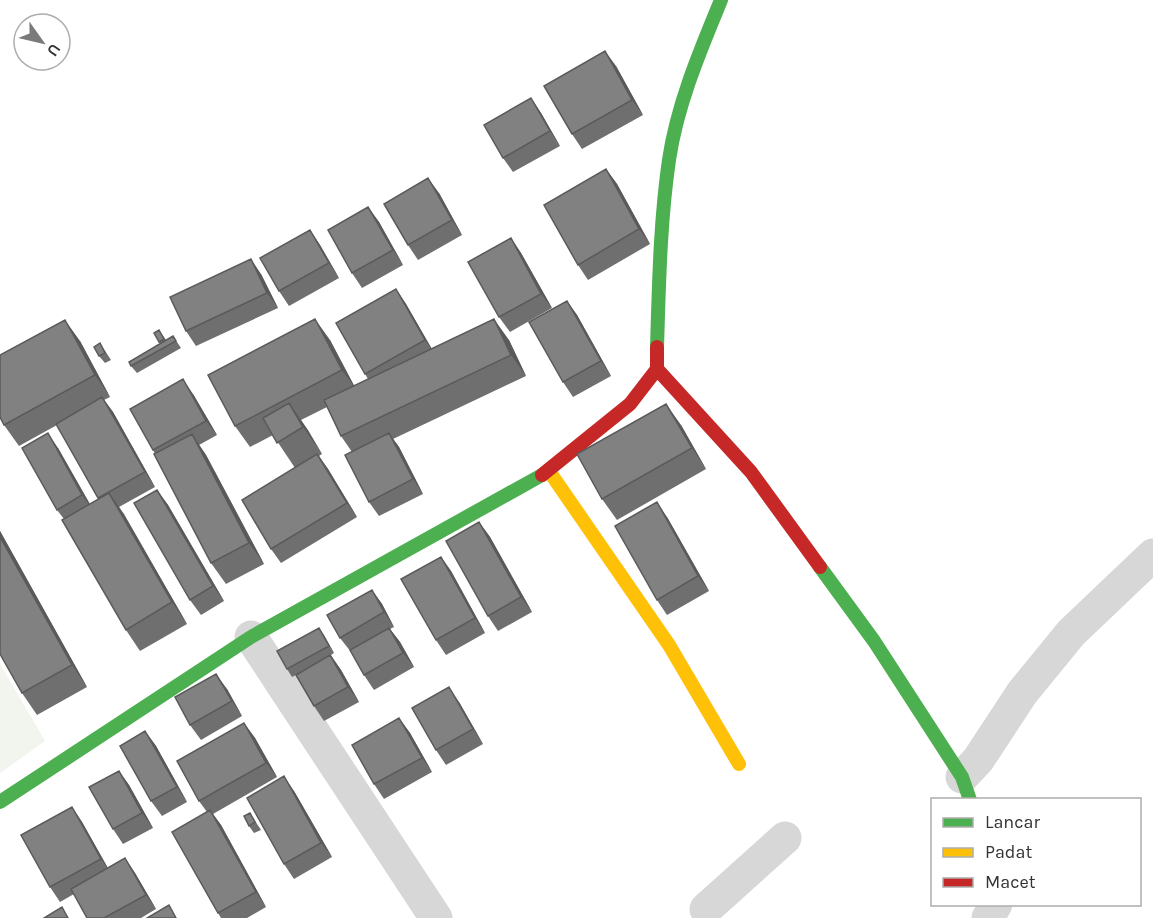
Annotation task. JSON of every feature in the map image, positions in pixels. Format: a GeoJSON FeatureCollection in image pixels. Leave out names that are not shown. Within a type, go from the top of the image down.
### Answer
{"type":"FeatureCollection","features":[{"type":"Feature","properties":{"kind":"street"},"geometry":{"type":"LineString","coordinates":[[0,802],[251,637],[549,471],[630,404],[657,369],[659,260],[669,159],[697,59],[721,0]]}},
{"type":"Feature","properties":{"kind":"street"},"geometry":{"type":"LineString","coordinates":[[657,369],[751,472],[874,641],[966,788]]}},
{"type":"Feature","properties":{"kind":"street"},"geometry":{"type":"LineString","coordinates":[[549,471],[669,645],[739,764]]}},
{"type":"Feature","properties":{"kind":"street"},"geometry":{"type":"LineString","coordinates":[[966,788],[978,760],[1022,693],[1071,633],[1153,555]]}},
{"type":"Feature","properties":{"kind":"street"},"geometry":{"type":"LineString","coordinates":[[251,637],[436,918]]}},
{"type":"Feature","properties":{"kind":"street"},"geometry":{"type":"LineString","coordinates":[[702,915],[785,838]]}},
{"type":"Feature","properties":{"kind":"shaded area"},"geometry":{"type":"Polygon","coordinates":[[[0,664],[45,741],[0,773],[0,664]]]}},
{"type":"Feature","properties":{"kind":"building"},"geometry":{"type":"Polygon","coordinates":[[[605,51],[632,100],[572,134],[544,86],[605,51]]]}},
{"type":"Feature","properties":{"kind":"building"},"geometry":{"type":"Polygon","coordinates":[[[531,98],[550,131],[503,158],[484,125],[531,98]]]}},
{"type":"Feature","properties":{"kind":"building"},"geometry":{"type":"Polygon","coordinates":[[[606,169],[639,229],[578,265],[544,205],[606,169]]]}},
{"type":"Feature","properties":{"kind":"building"},"geometry":{"type":"Polygon","coordinates":[[[428,178],[452,220],[408,245],[384,204],[428,178]]]}},
{"type":"Feature","properties":{"kind":"building"},"geometry":{"type":"Polygon","coordinates":[[[368,207],[393,250],[352,273],[328,230],[368,207]]]}},
{"type":"Feature","properties":{"kind":"building"},"geometry":{"type":"Polygon","coordinates":[[[310,230],[329,263],[279,291],[260,258],[310,230]]]}},
{"type":"Feature","properties":{"kind":"building"},"geometry":{"type":"Polygon","coordinates":[[[511,238],[541,294],[499,317],[468,262],[511,238]]]}},
{"type":"Feature","properties":{"kind":"building"},"geometry":{"type":"Polygon","coordinates":[[[251,259],[267,293],[186,331],[170,297],[251,259]]]}},
{"type":"Feature","properties":{"kind":"building"},"geometry":{"type":"Polygon","coordinates":[[[396,289],[425,340],[365,374],[336,323],[396,289]]]}},
{"type":"Feature","properties":{"kind":"building"},"geometry":{"type":"Polygon","coordinates":[[[567,301],[601,361],[563,382],[529,322],[567,301]]]}},
{"type":"Feature","properties":{"kind":"building"},"geometry":{"type":"Polygon","coordinates":[[[315,319],[342,370],[235,426],[208,375],[315,319]]]}},
{"type":"Feature","properties":{"kind":"building"},"geometry":{"type":"Polygon","coordinates":[[[494,319],[511,355],[341,436],[324,400],[494,319]]]}},
{"type":"Feature","properties":{"kind":"building"},"geometry":{"type":"Polygon","coordinates":[[[65,320],[95,375],[4,425],[0,417],[0,355],[65,320]]]}},
{"type":"Feature","properties":{"kind":"building"},"geometry":{"type":"Polygon","coordinates":[[[159,330],[164,339],[159,342],[154,333],[159,330]]]}},
{"type":"Feature","properties":{"kind":"building"},"geometry":{"type":"Polygon","coordinates":[[[173,336],[176,341],[131,366],[129,362],[173,336]]]}},
{"type":"Feature","properties":{"kind":"building"},"geometry":{"type":"Polygon","coordinates":[[[100,343],[105,353],[99,356],[94,347],[100,343]]]}},
{"type":"Feature","properties":{"kind":"building"},"geometry":{"type":"Polygon","coordinates":[[[183,379],[206,421],[153,450],[130,409],[183,379]]]}},
{"type":"Feature","properties":{"kind":"building"},"geometry":{"type":"Polygon","coordinates":[[[102,397],[145,472],[98,498],[56,424],[102,397]]]}},
{"type":"Feature","properties":{"kind":"building"},"geometry":{"type":"Polygon","coordinates":[[[289,403],[303,427],[277,443],[263,418],[289,403]]]}},
{"type":"Feature","properties":{"kind":"building"},"geometry":{"type":"Polygon","coordinates":[[[666,404],[692,448],[602,499],[577,454],[666,404]]]}},
{"type":"Feature","properties":{"kind":"building"},"geometry":{"type":"Polygon","coordinates":[[[48,433],[82,495],[57,510],[22,448],[48,433]]]}},
{"type":"Feature","properties":{"kind":"building"},"geometry":{"type":"Polygon","coordinates":[[[389,433],[413,479],[369,502],[345,455],[389,433]]]}},
{"type":"Feature","properties":{"kind":"building"},"geometry":{"type":"Polygon","coordinates":[[[192,434],[249,543],[211,563],[154,454],[192,434]]]}},
{"type":"Feature","properties":{"kind":"building"},"geometry":{"type":"Polygon","coordinates":[[[317,454],[347,503],[271,549],[242,500],[317,454]]]}},
{"type":"Feature","properties":{"kind":"building"},"geometry":{"type":"Polygon","coordinates":[[[157,490],[213,586],[190,600],[134,503],[157,490]]]}},
{"type":"Feature","properties":{"kind":"building"},"geometry":{"type":"Polygon","coordinates":[[[109,493],[172,602],[126,630],[62,520],[109,493]]]}},
{"type":"Feature","properties":{"kind":"building"},"geometry":{"type":"Polygon","coordinates":[[[657,502],[698,576],[657,600],[615,526],[657,502]]]}},
{"type":"Feature","properties":{"kind":"building"},"geometry":{"type":"Polygon","coordinates":[[[479,522],[521,597],[488,616],[446,541],[479,522]]]}},
{"type":"Feature","properties":{"kind":"building"},"geometry":{"type":"Polygon","coordinates":[[[0,537],[72,665],[22,693],[0,654],[0,537]]]}},
{"type":"Feature","properties":{"kind":"building"},"geometry":{"type":"Polygon","coordinates":[[[441,557],[475,618],[436,640],[401,579],[441,557]]]}},
{"type":"Feature","properties":{"kind":"building"},"geometry":{"type":"Polygon","coordinates":[[[372,590],[384,612],[340,638],[327,615],[372,590]]]}},
{"type":"Feature","properties":{"kind":"building"},"geometry":{"type":"Polygon","coordinates":[[[319,628],[329,646],[287,669],[277,651],[319,628]]]}},
{"type":"Feature","properties":{"kind":"building"},"geometry":{"type":"Polygon","coordinates":[[[389,628],[403,653],[364,675],[350,650],[389,628]]]}},
{"type":"Feature","properties":{"kind":"building"},"geometry":{"type":"Polygon","coordinates":[[[330,655],[348,687],[314,706],[296,675],[330,655]]]}},
{"type":"Feature","properties":{"kind":"building"},"geometry":{"type":"Polygon","coordinates":[[[216,674],[232,701],[190,725],[175,697],[216,674]]]}},
{"type":"Feature","properties":{"kind":"building"},"geometry":{"type":"Polygon","coordinates":[[[449,687],[473,729],[436,750],[412,708],[449,687]]]}},
{"type":"Feature","properties":{"kind":"building"},"geometry":{"type":"Polygon","coordinates":[[[399,718],[422,758],[374,784],[352,745],[399,718]]]}},
{"type":"Feature","properties":{"kind":"building"},"geometry":{"type":"Polygon","coordinates":[[[244,723],[266,763],[199,801],[177,761],[244,723]]]}},
{"type":"Feature","properties":{"kind":"building"},"geometry":{"type":"Polygon","coordinates":[[[145,731],[177,787],[151,801],[120,746],[145,731]]]}},
{"type":"Feature","properties":{"kind":"building"},"geometry":{"type":"Polygon","coordinates":[[[119,771],[142,813],[113,829],[89,787],[119,771]]]}},
{"type":"Feature","properties":{"kind":"building"},"geometry":{"type":"Polygon","coordinates":[[[284,776],[321,843],[284,864],[247,798],[284,776]]]}},
{"type":"Feature","properties":{"kind":"building"},"geometry":{"type":"Polygon","coordinates":[[[72,807],[101,859],[50,887],[21,835],[72,807]]]}},
{"type":"Feature","properties":{"kind":"building"},"geometry":{"type":"Polygon","coordinates":[[[210,810],[256,892],[218,913],[172,832],[210,810]]]}},
{"type":"Feature","properties":{"kind":"building"},"geometry":{"type":"Polygon","coordinates":[[[250,813],[255,822],[249,826],[244,816],[250,813]]]}},
{"type":"Feature","properties":{"kind":"building"},"geometry":{"type":"Polygon","coordinates":[[[125,858],[146,895],[104,918],[87,918],[71,889],[125,858]]]}},
{"type":"Feature","properties":{"kind":"building"},"geometry":{"type":"Polygon","coordinates":[[[169,905],[176,918],[147,918],[169,905]]]}},
{"type":"Feature","properties":{"kind":"building"},"geometry":{"type":"Polygon","coordinates":[[[62,907],[68,918],[44,918],[62,907]]]}},
{"type":"Feature","properties":{"kind":"traffic: fast"},"geometry":{"type":"LineString","coordinates":[[657,347],[662,230],[669,160],[690,78],[721,0]]}},
{"type":"Feature","properties":{"kind":"traffic: fast"},"geometry":{"type":"LineString","coordinates":[[0,802],[251,637],[542,475]]}},
{"type":"Feature","properties":{"kind":"traffic: fast"},"geometry":{"type":"LineString","coordinates":[[820,567],[874,641],[962,777],[969,798]]}},
{"type":"Feature","properties":{"kind":"traffic: slow"},"geometry":{"type":"LineString","coordinates":[[549,471],[669,645],[739,764]]}},
{"type":"Feature","properties":{"kind":"traffic: jam"},"geometry":{"type":"LineString","coordinates":[[542,475],[630,404],[657,369],[657,347]]}},
{"type":"Feature","properties":{"kind":"traffic: jam"},"geometry":{"type":"LineString","coordinates":[[657,369],[751,472],[820,567]]}}]}
